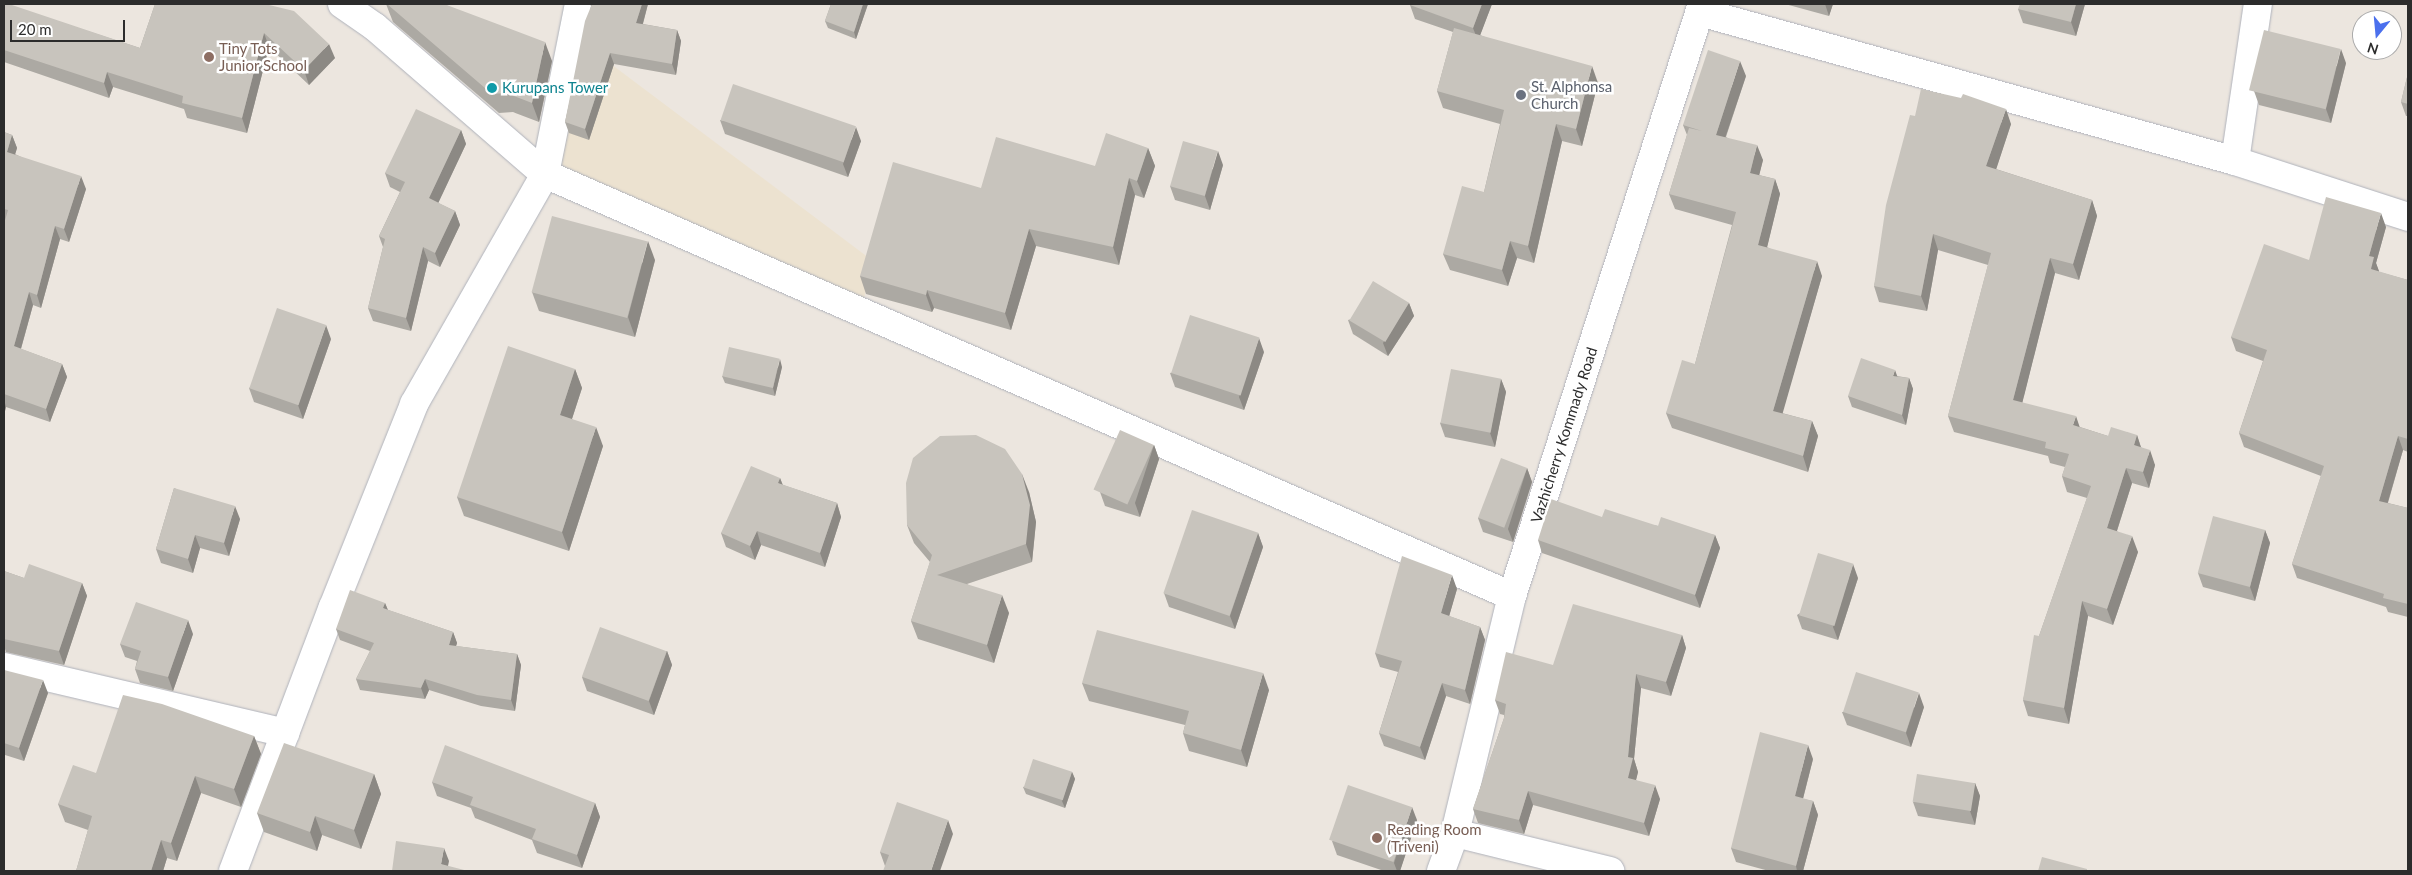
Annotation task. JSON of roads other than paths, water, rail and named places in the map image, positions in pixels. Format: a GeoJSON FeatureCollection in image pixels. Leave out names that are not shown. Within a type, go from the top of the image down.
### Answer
{"type":"FeatureCollection","features":[{"type":"Feature","properties":{"kind":"street"},"geometry":{"type":"LineString","coordinates":[[342,4],[375,27],[545,174],[1512,596]]}},
{"type":"Feature","properties":{"kind":"street"},"geometry":{"type":"LineString","coordinates":[[233,871],[285,732],[414,404],[545,174],[579,4]]}},
{"type":"Feature","properties":{"kind":"street"},"geometry":{"type":"LineString","coordinates":[[2235,161],[2258,4]]}},
{"type":"Feature","properties":{"kind":"street"},"geometry":{"type":"LineString","coordinates":[[1701,8],[2235,161],[2408,217]]}},
{"type":"Feature","properties":{"kind":"street","name":"Vazhicherry Kommady Road"},"geometry":{"type":"LineString","coordinates":[[1441,871],[1455,833],[1512,596],[1701,8]]}},
{"type":"Feature","properties":{"kind":"street"},"geometry":{"type":"LineString","coordinates":[[4,667],[285,732]]}},
{"type":"Feature","properties":{"kind":"street"},"geometry":{"type":"LineString","coordinates":[[1455,833],[1610,871]]}},
{"type":"Feature","properties":{"kind":"place","name":"Tiny Tots Junior School"},"geometry":{"type":"Point","coordinates":[209,57]}},
{"type":"Feature","properties":{"kind":"place","name":"Kurupans Tower"},"geometry":{"type":"Point","coordinates":[492,88]}},
{"type":"Feature","properties":{"kind":"place","name":"St. Alphonsa Church"},"geometry":{"type":"Point","coordinates":[1521,95]}},
{"type":"Feature","properties":{"kind":"place","name":"Reading Room (Triveni)"},"geometry":{"type":"Point","coordinates":[1377,838]}}]}
